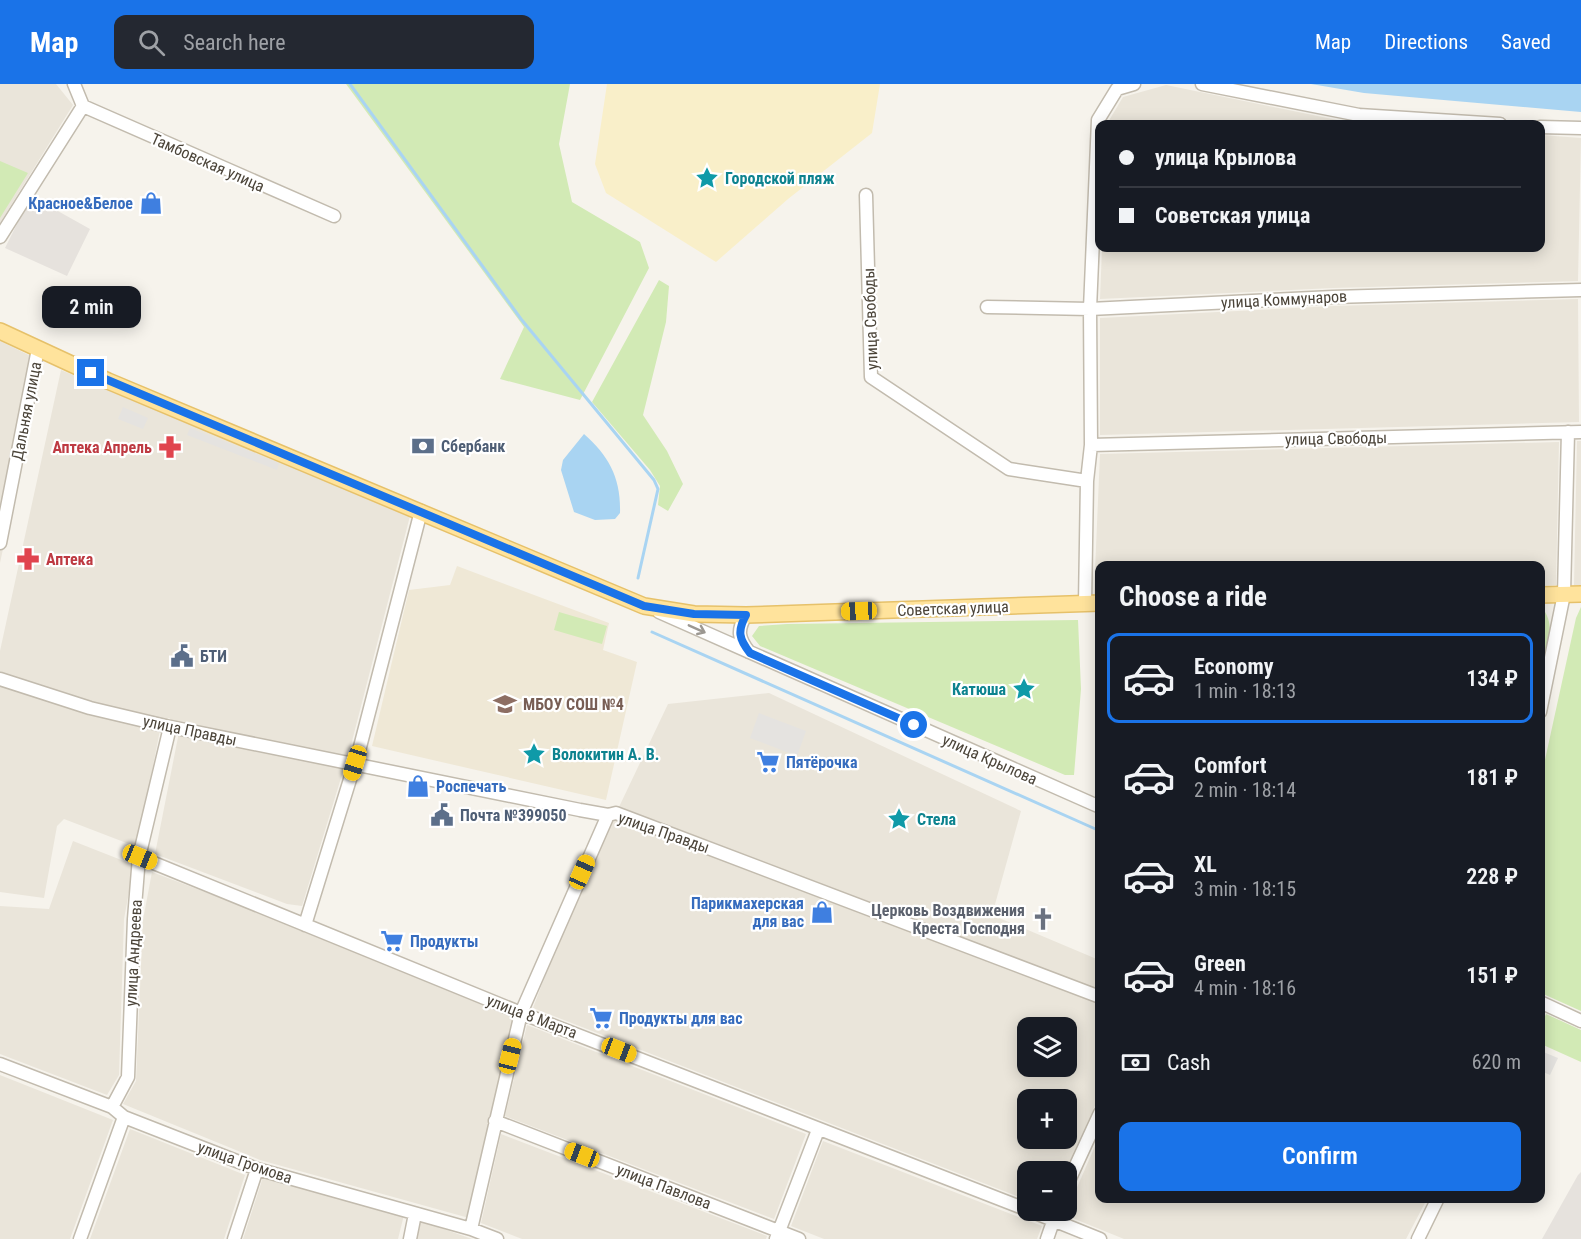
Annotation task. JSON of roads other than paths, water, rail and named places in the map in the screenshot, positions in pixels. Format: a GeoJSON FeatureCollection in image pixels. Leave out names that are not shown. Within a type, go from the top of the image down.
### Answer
{"type":"FeatureCollection","features":[{"type":"Feature","properties":{"kind":"main road","name":"Советская улица"},"geometry":{"type":"LineString","coordinates":[[0,331],[108,381],[644,606],[694,614],[746,615],[1092,604]]}},
{"type":"Feature","properties":{"kind":"main road"},"geometry":{"type":"LineString","coordinates":[[1545,595],[1581,594]]}},
{"type":"Feature","properties":{"kind":"street"},"geometry":{"type":"LineString","coordinates":[[0,237],[83,106],[74,84]]}},
{"type":"Feature","properties":{"kind":"street"},"geometry":{"type":"LineString","coordinates":[[1098,120],[1117,89],[1134,84]]}},
{"type":"Feature","properties":{"kind":"street"},"geometry":{"type":"LineString","coordinates":[[1202,84],[1359,115],[1437,120]]}},
{"type":"Feature","properties":{"kind":"street","name":"Тамбовская улица"},"geometry":{"type":"LineString","coordinates":[[83,106],[334,216]]}},
{"type":"Feature","properties":{"kind":"street"},"geometry":{"type":"LineString","coordinates":[[1545,127],[1581,128]]}},
{"type":"Feature","properties":{"kind":"street"},"geometry":{"type":"LineString","coordinates":[[1092,604],[1087,481],[1091,445],[1090,309],[1095,191]]}},
{"type":"Feature","properties":{"kind":"street","name":"улица Свободы"},"geometry":{"type":"LineString","coordinates":[[866,195],[871,378],[1009,469],[1087,481]]}},
{"type":"Feature","properties":{"kind":"street","name":"улица Коммунаров"},"geometry":{"type":"LineString","coordinates":[[987,307],[1090,309],[1333,297],[1581,290]]}},
{"type":"Feature","properties":{"kind":"street","name":"Дальняя улица"},"geometry":{"type":"LineString","coordinates":[[0,543],[38,349]]}},
{"type":"Feature","properties":{"kind":"street"},"geometry":{"type":"LineString","coordinates":[[1545,687],[1564,594],[1575,432]]}},
{"type":"Feature","properties":{"kind":"street","name":"улица Свободы"},"geometry":{"type":"LineString","coordinates":[[1091,445],[1575,432]]}},
{"type":"Feature","properties":{"kind":"street"},"geometry":{"type":"LineString","coordinates":[[305,925],[355,763],[421,511]]}},
{"type":"Feature","properties":{"kind":"street","name":"улица Крылова"},"geometry":{"type":"LineString","coordinates":[[644,606],[1095,805]]}},
{"type":"Feature","properties":{"kind":"street"},"geometry":{"type":"LineString","coordinates":[[746,615],[739,633],[741,641],[750,653]]}},
{"type":"Feature","properties":{"kind":"street","name":"улица Правды"},"geometry":{"type":"LineString","coordinates":[[0,679],[90,708],[170,727],[608,815],[616,813],[1095,995]]}},
{"type":"Feature","properties":{"kind":"street","name":"улица Андреева"},"geometry":{"type":"LineString","coordinates":[[112,1107],[128,1077],[134,919],[140,857],[170,727]]}},
{"type":"Feature","properties":{"kind":"street"},"geometry":{"type":"LineString","coordinates":[[471,1229],[521,1013],[608,815]]}},
{"type":"Feature","properties":{"kind":"street","name":"улица 8 Марта"},"geometry":{"type":"LineString","coordinates":[[140,857],[521,1013],[1017,1206]]}},
{"type":"Feature","properties":{"kind":"street"},"geometry":{"type":"LineString","coordinates":[[1545,1004],[1581,1021]]}},
{"type":"Feature","properties":{"kind":"street","name":"улица Громова"},"geometry":{"type":"LineString","coordinates":[[0,1064],[112,1107],[124,1117],[257,1169],[471,1229],[497,1239]]}},
{"type":"Feature","properties":{"kind":"street"},"geometry":{"type":"LineString","coordinates":[[80,1239],[124,1117]]}},
{"type":"Feature","properties":{"kind":"street","name":"улица Павлова"},"geometry":{"type":"LineString","coordinates":[[495,1121],[778,1235],[799,1239]]}},
{"type":"Feature","properties":{"kind":"street"},"geometry":{"type":"LineString","coordinates":[[1077,1163],[1095,1124]]}},
{"type":"Feature","properties":{"kind":"street"},"geometry":{"type":"LineString","coordinates":[[778,1235],[818,1130]]}},
{"type":"Feature","properties":{"kind":"street"},"geometry":{"type":"LineString","coordinates":[[234,1239],[257,1169]]}},
{"type":"Feature","properties":{"kind":"street"},"geometry":{"type":"LineString","coordinates":[[1418,1239],[1436,1203]]}},
{"type":"Feature","properties":{"kind":"street"},"geometry":{"type":"LineString","coordinates":[[410,1239],[415,1214]]}},
{"type":"Feature","properties":{"kind":"street"},"geometry":{"type":"LineString","coordinates":[[1047,1239],[1053,1221]]}},
{"type":"Feature","properties":{"kind":"street","name":"улица 8 Марта"},"geometry":{"type":"LineString","coordinates":[[1066,1221],[1100,1239]]}},
{"type":"Feature","properties":{"kind":"water"},"geometry":{"type":"Polygon","coordinates":[[[1311,84],[1581,84],[1581,112],[1364,93],[1311,84]]]}},
{"type":"Feature","properties":{"kind":"water"},"geometry":{"type":"Polygon","coordinates":[[[584,434],[607,459],[616,478],[620,513],[615,519],[595,520],[574,512],[561,470],[563,460],[584,434]]]}},
{"type":"Feature","properties":{"kind":"waterway"},"geometry":{"type":"LineString","coordinates":[[350,84],[521,319],[654,480],[658,489],[638,578]]}},
{"type":"Feature","properties":{"kind":"waterway"},"geometry":{"type":"LineString","coordinates":[[652,632],[1095,829]]}},
{"type":"Feature","properties":{"kind":"place","name":"Городской пляж"},"geometry":{"type":"Point","coordinates":[707,178]}},
{"type":"Feature","properties":{"kind":"place","name":"Красное&Белое"},"geometry":{"type":"Point","coordinates":[151,203]}},
{"type":"Feature","properties":{"kind":"place","name":"Сбербанк"},"geometry":{"type":"Point","coordinates":[423,446]}},
{"type":"Feature","properties":{"kind":"place","name":"Аптека Апрель"},"geometry":{"type":"Point","coordinates":[170,447]}},
{"type":"Feature","properties":{"kind":"place","name":"Аптека"},"geometry":{"type":"Point","coordinates":[28,559]}},
{"type":"Feature","properties":{"kind":"place","name":"БТИ"},"geometry":{"type":"Point","coordinates":[182,656]}},
{"type":"Feature","properties":{"kind":"place","name":"Катюша"},"geometry":{"type":"Point","coordinates":[1024,689]}},
{"type":"Feature","properties":{"kind":"place","name":"МБОУ СОШ №4"},"geometry":{"type":"Point","coordinates":[505,704]}},
{"type":"Feature","properties":{"kind":"place","name":"Волокитин А. В."},"geometry":{"type":"Point","coordinates":[534,754]}},
{"type":"Feature","properties":{"kind":"place","name":"Пятёрочка"},"geometry":{"type":"Point","coordinates":[768,762]}},
{"type":"Feature","properties":{"kind":"place","name":"Роспечать"},"geometry":{"type":"Point","coordinates":[418,786]}},
{"type":"Feature","properties":{"kind":"place","name":"Почта №399050"},"geometry":{"type":"Point","coordinates":[442,815]}},
{"type":"Feature","properties":{"kind":"place","name":"Стела"},"geometry":{"type":"Point","coordinates":[899,819]}},
{"type":"Feature","properties":{"kind":"place","name":"Парикмахерская для вас"},"geometry":{"type":"Point","coordinates":[822,912]}},
{"type":"Feature","properties":{"kind":"place","name":"Церковь Воздвижения Креста Господня"},"geometry":{"type":"Point","coordinates":[1043,919]}},
{"type":"Feature","properties":{"kind":"place","name":"Продукты"},"geometry":{"type":"Point","coordinates":[392,941]}},
{"type":"Feature","properties":{"kind":"place","name":"Продукты для вас"},"geometry":{"type":"Point","coordinates":[601,1018]}}]}
